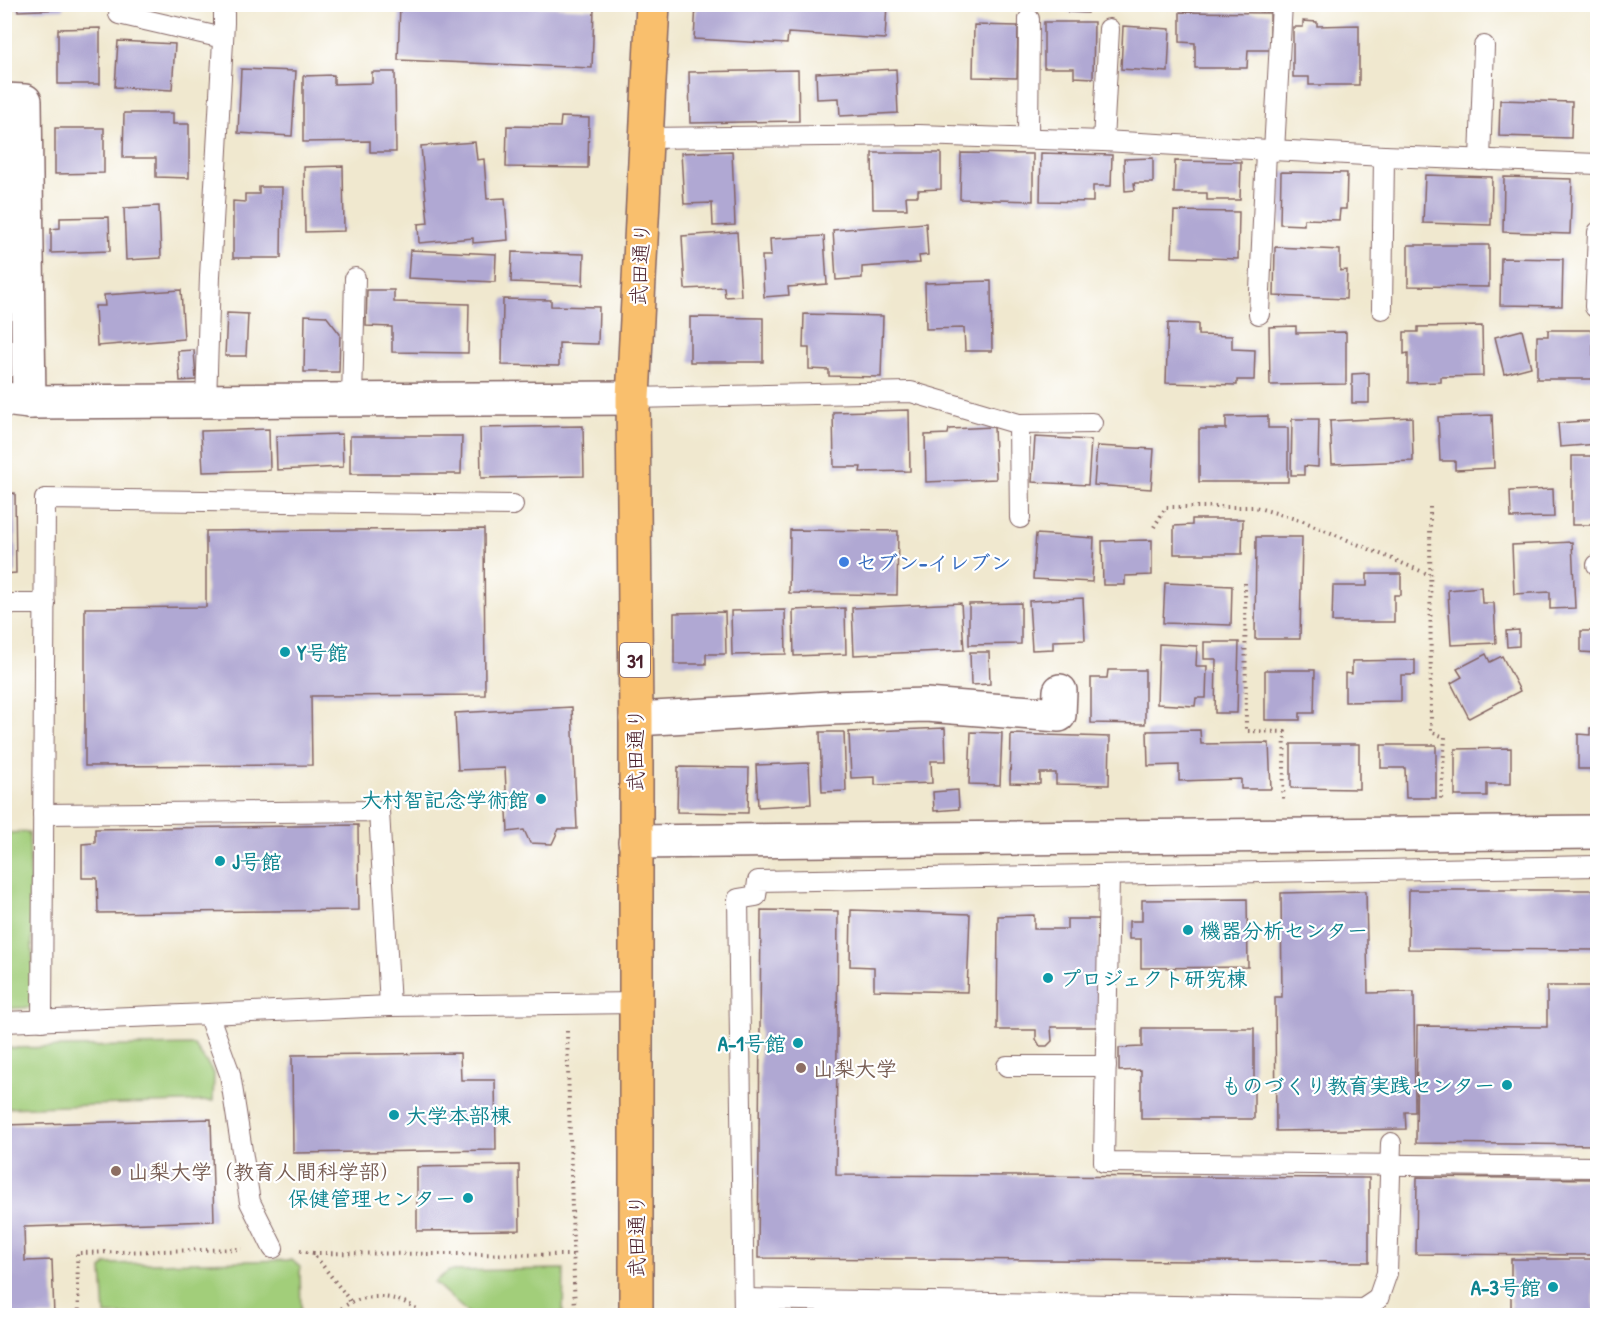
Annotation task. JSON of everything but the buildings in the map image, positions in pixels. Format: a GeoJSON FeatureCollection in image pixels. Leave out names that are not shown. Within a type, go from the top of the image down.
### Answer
{"type":"FeatureCollection","features":[{"type":"Feature","properties":{"kind":"main road","name":"武田通り"},"geometry":{"type":"LineString","coordinates":[[636,1316],[636,719],[633,398],[653,4]]}},
{"type":"Feature","properties":{"kind":"street"},"geometry":{"type":"LineString","coordinates":[[4,100],[25,101],[17,401],[206,402],[633,398]]}},
{"type":"Feature","properties":{"kind":"street"},"geometry":{"type":"LineString","coordinates":[[636,719],[926,705],[1059,715],[1060,691]]}},
{"type":"Feature","properties":{"kind":"street"},"geometry":{"type":"LineString","coordinates":[[635,843],[1598,832]]}},
{"type":"Feature","properties":{"kind":"lane"},"geometry":{"type":"LineString","coordinates":[[206,402],[224,4]]}},
{"type":"Feature","properties":{"kind":"lane"},"geometry":{"type":"LineString","coordinates":[[1259,314],[1282,4]]}},
{"type":"Feature","properties":{"kind":"lane"},"geometry":{"type":"LineString","coordinates":[[119,14],[223,38]]}},
{"type":"Feature","properties":{"kind":"lane"},"geometry":{"type":"LineString","coordinates":[[1028,138],[1029,19]]}},
{"type":"Feature","properties":{"kind":"lane"},"geometry":{"type":"LineString","coordinates":[[1103,141],[1109,29]]}},
{"type":"Feature","properties":{"kind":"lane"},"geometry":{"type":"LineString","coordinates":[[1480,160],[1484,46]]}},
{"type":"Feature","properties":{"kind":"lane"},"geometry":{"type":"LineString","coordinates":[[646,138],[918,135],[1028,138],[1270,151],[1598,164]]}},
{"type":"Feature","properties":{"kind":"lane"},"geometry":{"type":"LineString","coordinates":[[1382,309],[1384,156]]}},
{"type":"Feature","properties":{"kind":"lane"},"geometry":{"type":"LineString","coordinates":[[1595,307],[1598,232]]}},
{"type":"Feature","properties":{"kind":"lane"},"geometry":{"type":"LineString","coordinates":[[352,399],[355,278]]}},
{"type":"Feature","properties":{"kind":"lane"},"geometry":{"type":"LineString","coordinates":[[633,398],[911,392],[1019,424],[1092,423]]}},
{"type":"Feature","properties":{"kind":"lane"},"geometry":{"type":"LineString","coordinates":[[1019,424],[1020,518]]}},
{"type":"Feature","properties":{"kind":"lane"},"geometry":{"type":"LineString","coordinates":[[42,1021],[45,499],[513,505]]}},
{"type":"Feature","properties":{"kind":"lane"},"geometry":{"type":"LineString","coordinates":[[4,604],[45,604]]}},
{"type":"Feature","properties":{"kind":"lane"},"geometry":{"type":"LineString","coordinates":[[44,814],[379,812],[390,1006]]}},
{"type":"Feature","properties":{"kind":"lane"},"geometry":{"type":"LineString","coordinates":[[1391,1143],[1387,1273],[1378,1299],[1363,1310],[744,1307],[738,899],[756,896],[758,881],[1598,866]]}},
{"type":"Feature","properties":{"kind":"lane"},"geometry":{"type":"LineString","coordinates":[[1108,875],[1104,1162],[1598,1167]]}},
{"type":"Feature","properties":{"kind":"lane"},"geometry":{"type":"LineString","coordinates":[[4,1022],[390,1006],[636,1003]]}},
{"type":"Feature","properties":{"kind":"lane"},"geometry":{"type":"LineString","coordinates":[[208,1014],[230,1074],[250,1202],[273,1248]]}},
{"type":"Feature","properties":{"kind":"lane"},"geometry":{"type":"LineString","coordinates":[[1007,1066],[1106,1066]]}},
{"type":"Feature","properties":{"kind":"path"},"geometry":{"type":"LineString","coordinates":[[1154,527],[1166,507],[1255,507],[1303,520],[1430,575]]}},
{"type":"Feature","properties":{"kind":"path"},"geometry":{"type":"LineString","coordinates":[[1430,507],[1431,732],[1445,738],[1440,834]]}},
{"type":"Feature","properties":{"kind":"path"},"geometry":{"type":"LineString","coordinates":[[1245,583],[1246,731],[1285,732],[1282,836]]}},
{"type":"Feature","properties":{"kind":"path"},"geometry":{"type":"LineString","coordinates":[[566,1004],[574,1316]]}},
{"type":"Feature","properties":{"kind":"path"},"geometry":{"type":"LineString","coordinates":[[79,1316],[77,1253],[273,1248],[313,1253],[573,1255]]}},
{"type":"Feature","properties":{"kind":"path"},"geometry":{"type":"LineString","coordinates":[[313,1253],[351,1302]]}},
{"type":"Feature","properties":{"kind":"path"},"geometry":{"type":"LineString","coordinates":[[332,1316],[351,1302],[374,1296],[396,1299],[417,1308],[425,1316]]}},
{"type":"Feature","properties":{"kind":"green space"},"geometry":{"type":"Polygon","coordinates":[[[29,832],[34,1007],[5,1009],[5,833],[29,832]]]}},
{"type":"Feature","properties":{"kind":"green space"},"geometry":{"type":"Polygon","coordinates":[[[194,1045],[214,1073],[213,1101],[5,1108],[5,1048],[194,1045]]]}},
{"type":"Feature","properties":{"kind":"green space"},"geometry":{"type":"Polygon","coordinates":[[[292,1260],[300,1267],[301,1315],[105,1315],[102,1269],[106,1264],[292,1260]]]}},
{"type":"Feature","properties":{"kind":"green space"},"geometry":{"type":"Polygon","coordinates":[[[564,1269],[563,1315],[470,1315],[434,1282],[449,1271],[564,1269]]]}},
{"type":"Feature","properties":{"kind":"place","name":"セブン-イレブン"},"geometry":{"type":"Point","coordinates":[844,562]}},
{"type":"Feature","properties":{"kind":"place","name":"Y号館"},"geometry":{"type":"Point","coordinates":[285,652]}},
{"type":"Feature","properties":{"kind":"place","name":"大村智記念学術館"},"geometry":{"type":"Point","coordinates":[541,799]}},
{"type":"Feature","properties":{"kind":"place","name":"J号館"},"geometry":{"type":"Point","coordinates":[220,861]}},
{"type":"Feature","properties":{"kind":"place","name":"機器分析センター"},"geometry":{"type":"Point","coordinates":[1188,930]}},
{"type":"Feature","properties":{"kind":"place","name":"プロジェクト研究棟"},"geometry":{"type":"Point","coordinates":[1048,978]}},
{"type":"Feature","properties":{"kind":"place","name":"A-1号館"},"geometry":{"type":"Point","coordinates":[798,1043]}},
{"type":"Feature","properties":{"kind":"place","name":"山梨大学"},"geometry":{"type":"Point","coordinates":[801,1068]}},
{"type":"Feature","properties":{"kind":"place","name":"ものづくり教育実践センター"},"geometry":{"type":"Point","coordinates":[1507,1085]}},
{"type":"Feature","properties":{"kind":"place","name":"大学本部棟"},"geometry":{"type":"Point","coordinates":[394,1115]}},
{"type":"Feature","properties":{"kind":"place","name":"山梨大学（教育人間科学部）"},"geometry":{"type":"Point","coordinates":[116,1171]}},
{"type":"Feature","properties":{"kind":"place","name":"保健管理センター"},"geometry":{"type":"Point","coordinates":[468,1198]}},
{"type":"Feature","properties":{"kind":"place","name":"A-3号館"},"geometry":{"type":"Point","coordinates":[1553,1287]}}]}
